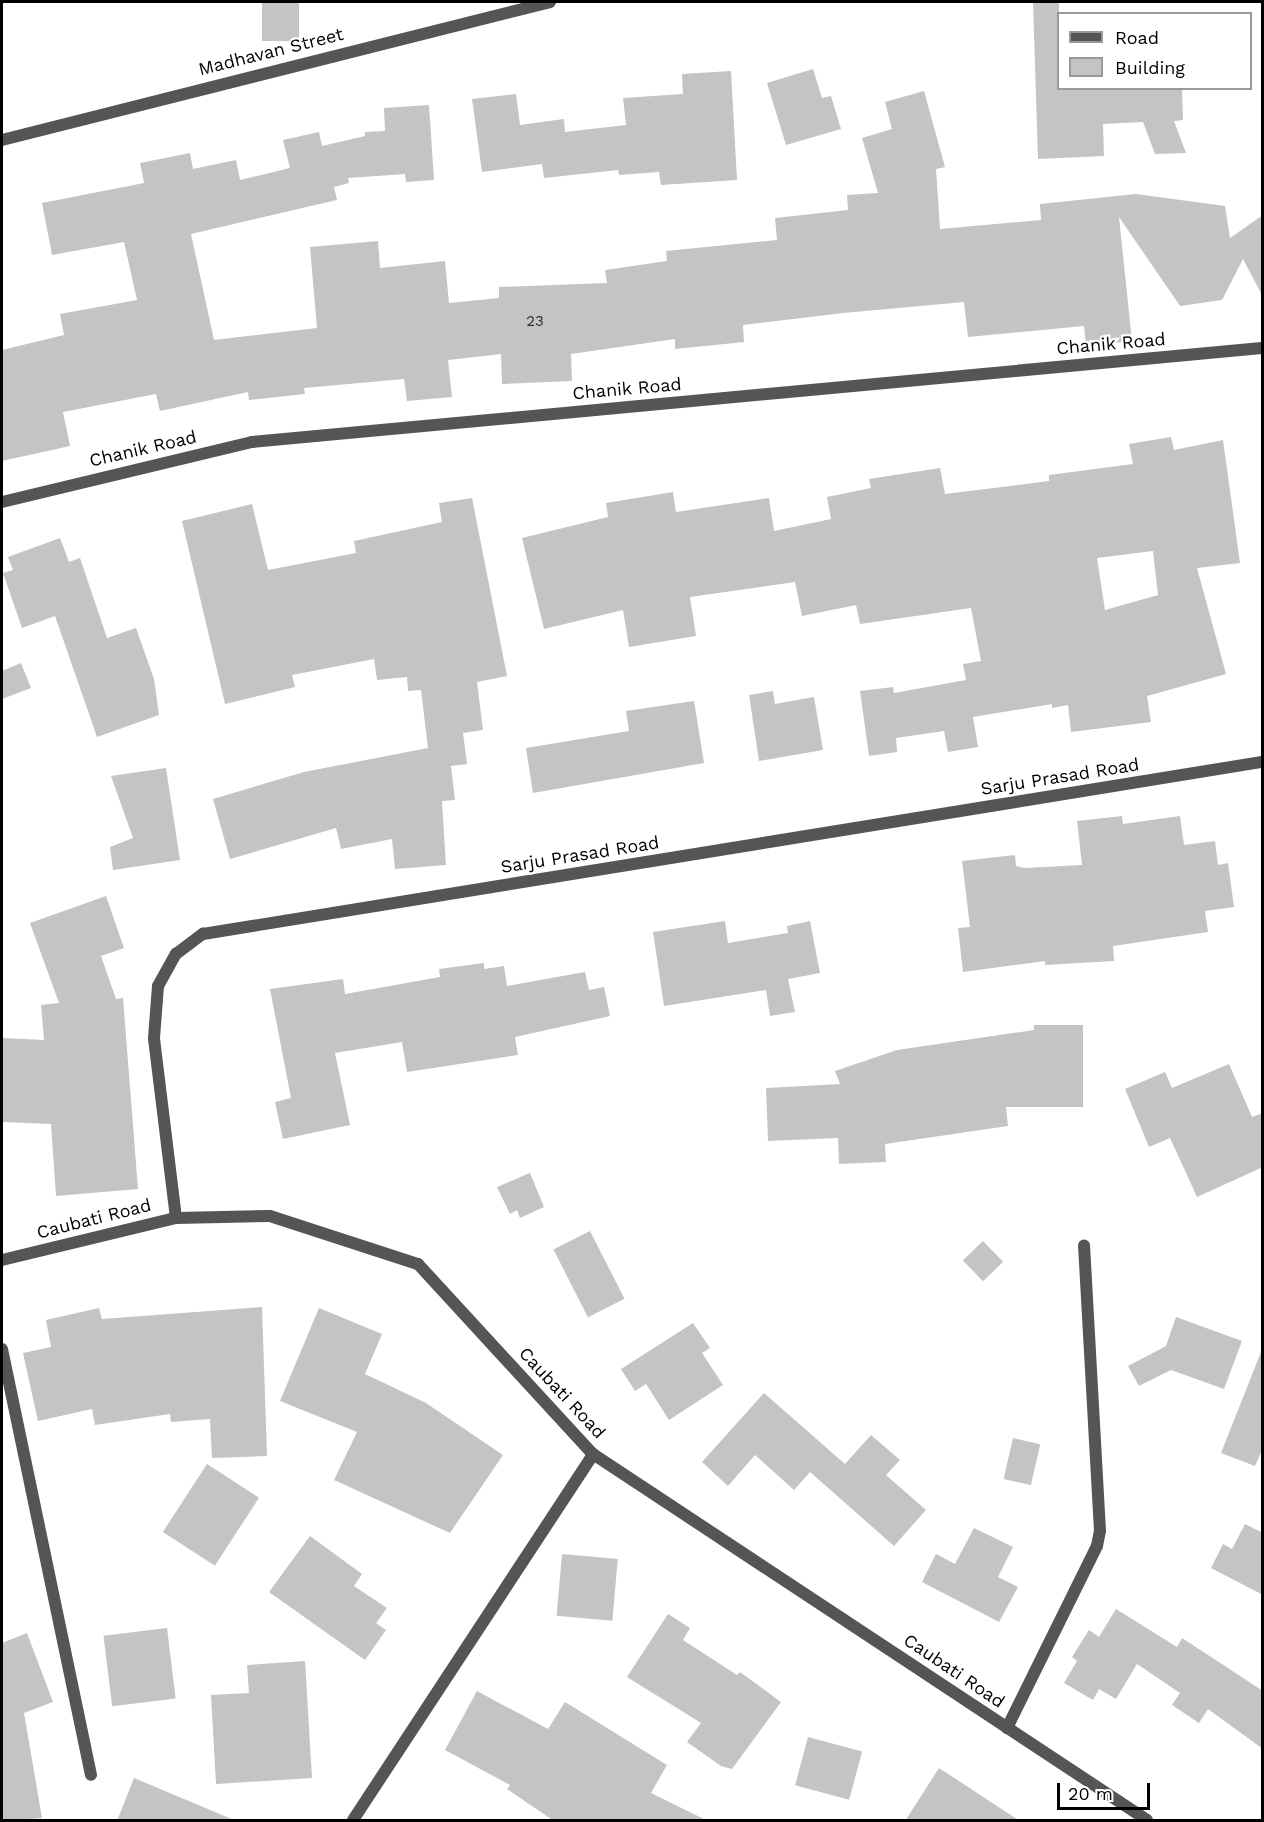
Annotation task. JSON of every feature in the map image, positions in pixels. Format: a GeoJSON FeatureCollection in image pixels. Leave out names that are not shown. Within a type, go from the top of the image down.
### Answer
{"type":"FeatureCollection","features":[{"type":"Feature","properties":{"kind":"street","name":"Madhavan Street"},"geometry":{"type":"LineString","coordinates":[[2,140],[550,2]]}},
{"type":"Feature","properties":{"kind":"street","name":"Chanik Road"},"geometry":{"type":"LineString","coordinates":[[2,502],[252,442],[1263,348]]}},
{"type":"Feature","properties":{"kind":"street","name":"Sarju Prasad Road"},"geometry":{"type":"LineString","coordinates":[[176,1218],[154,1038],[158,986],[176,954],[203,934],[1263,762]]}},
{"type":"Feature","properties":{"kind":"street","name":"Caubati Road"},"geometry":{"type":"LineString","coordinates":[[2,1260],[176,1218],[270,1216],[418,1264],[593,1454],[1147,1821]]}},
{"type":"Feature","properties":{"kind":"street"},"geometry":{"type":"LineString","coordinates":[[1007,1728],[1097,1545],[1100,1532],[1084,1245]]}},
{"type":"Feature","properties":{"kind":"street"},"geometry":{"type":"LineString","coordinates":[[2,1349],[91,1775]]}},
{"type":"Feature","properties":{"kind":"street"},"geometry":{"type":"LineString","coordinates":[[353,1821],[593,1454]]}},
{"type":"Feature","properties":{"kind":"building"},"geometry":{"type":"Polygon","coordinates":[[[262,2],[299,2],[299,41],[262,41],[262,2]]]}},
{"type":"Feature","properties":{"kind":"building"},"geometry":{"type":"Polygon","coordinates":[[[1059,2],[1057,90],[1182,90],[1183,120],[1174,121],[1186,153],[1155,154],[1143,122],[1103,124],[1104,156],[1038,159],[1033,3],[1059,2]]]}},
{"type":"Feature","properties":{"kind":"building"},"geometry":{"type":"Polygon","coordinates":[[[813,69],[822,98],[831,96],[841,129],[786,145],[767,83],[813,69]]]}},
{"type":"Feature","properties":{"kind":"building"},"geometry":{"type":"Polygon","coordinates":[[[731,71],[737,180],[661,185],[659,172],[619,175],[618,170],[544,178],[542,164],[482,172],[472,99],[516,94],[520,125],[564,119],[565,132],[626,125],[623,98],[683,94],[682,74],[731,71]]]}},
{"type":"Feature","properties":{"kind":"building"},"geometry":{"type":"Polygon","coordinates":[[[924,91],[945,167],[936,169],[940,229],[1041,220],[1040,204],[1136,194],[1225,206],[1230,238],[1263,215],[1263,297],[1243,259],[1222,300],[1180,306],[1119,217],[1132,341],[1086,346],[1084,326],[968,337],[964,302],[843,313],[743,325],[744,342],[675,349],[675,339],[571,354],[572,381],[502,384],[501,354],[448,360],[452,397],[407,401],[404,379],[304,388],[305,394],[249,400],[248,392],[160,411],[156,394],[63,412],[70,446],[2,461],[2,350],[64,335],[60,314],[137,300],[124,242],[52,255],[42,203],[144,183],[140,163],[190,153],[193,169],[236,160],[240,180],[290,168],[283,140],[319,132],[322,146],[365,136],[365,132],[385,131],[384,108],[429,105],[434,180],[406,182],[405,174],[348,178],[349,183],[334,187],[337,200],[191,234],[214,340],[317,328],[310,247],[378,241],[380,268],[445,261],[449,303],[499,298],[499,287],[607,283],[605,270],[667,261],[666,251],[777,240],[775,218],[848,210],[847,195],[878,193],[862,138],[892,129],[885,102],[924,91]]]}},
{"type":"Feature","properties":{"kind":"building"},"geometry":{"type":"Polygon","coordinates":[[[1171,437],[1174,450],[1223,440],[1240,563],[1197,568],[1226,674],[1147,696],[1151,722],[1071,732],[1068,705],[1052,708],[1052,704],[973,717],[978,747],[948,752],[944,731],[896,738],[897,752],[869,756],[860,691],[893,687],[894,693],[966,680],[963,664],[981,661],[971,608],[860,624],[856,605],[802,616],[795,582],[690,597],[696,636],[629,647],[623,610],[544,629],[522,538],[608,517],[606,503],[673,492],[676,512],[769,498],[774,531],[831,519],[827,497],[871,488],[869,479],[940,468],[945,494],[1049,481],[1049,475],[1133,464],[1129,444],[1171,437]],[[1153,551],[1097,558],[1105,610],[1158,595],[1153,551]]]}},
{"type":"Feature","properties":{"kind":"building"},"geometry":{"type":"Polygon","coordinates":[[[472,498],[507,676],[477,682],[483,730],[463,733],[467,764],[451,766],[455,800],[442,801],[446,865],[395,869],[392,839],[341,849],[336,828],[230,859],[213,799],[304,772],[428,748],[421,690],[408,691],[407,677],[377,680],[374,659],[292,675],[295,687],[225,704],[182,521],[252,504],[268,570],[356,553],[354,541],[442,522],[439,503],[472,498]]]}},
{"type":"Feature","properties":{"kind":"building"},"geometry":{"type":"Polygon","coordinates":[[[60,538],[69,562],[80,558],[107,638],[136,628],[154,679],[159,715],[97,737],[55,616],[22,628],[3,573],[13,570],[8,557],[60,538]]]}},
{"type":"Feature","properties":{"kind":"building"},"geometry":{"type":"Polygon","coordinates":[[[21,663],[31,688],[2,699],[2,671],[21,663]]]}},
{"type":"Feature","properties":{"kind":"building"},"geometry":{"type":"Polygon","coordinates":[[[773,691],[775,704],[814,697],[823,750],[759,761],[749,695],[773,691]]]}},
{"type":"Feature","properties":{"kind":"building"},"geometry":{"type":"Polygon","coordinates":[[[694,701],[704,763],[533,793],[526,748],[629,731],[626,711],[694,701]]]}},
{"type":"Feature","properties":{"kind":"building"},"geometry":{"type":"Polygon","coordinates":[[[166,768],[180,860],[113,870],[110,847],[133,838],[111,776],[166,768]]]}},
{"type":"Feature","properties":{"kind":"building"},"geometry":{"type":"Polygon","coordinates":[[[1122,816],[1123,824],[1180,816],[1184,845],[1215,841],[1218,865],[1228,863],[1234,907],[1205,911],[1208,932],[1113,946],[1114,961],[1045,965],[1045,961],[963,972],[958,928],[970,927],[962,861],[1015,855],[1016,866],[1025,868],[1082,865],[1077,821],[1122,816]]]}},
{"type":"Feature","properties":{"kind":"building"},"geometry":{"type":"Polygon","coordinates":[[[106,896],[124,948],[101,956],[116,999],[123,998],[138,1189],[56,1196],[51,1124],[2,1122],[2,1038],[44,1040],[41,1005],[59,1003],[30,923],[106,896]]]}},
{"type":"Feature","properties":{"kind":"building"},"geometry":{"type":"Polygon","coordinates":[[[725,921],[728,943],[788,933],[787,926],[810,921],[820,973],[788,979],[795,1012],[770,1016],[766,990],[664,1006],[653,932],[725,921]]]}},
{"type":"Feature","properties":{"kind":"building"},"geometry":{"type":"Polygon","coordinates":[[[484,963],[484,969],[504,966],[507,986],[585,972],[589,990],[604,987],[610,1016],[515,1037],[518,1055],[407,1072],[402,1042],[335,1053],[350,1125],[283,1139],[275,1102],[291,1098],[270,989],[343,979],[345,994],[440,977],[439,969],[484,963]]]}},
{"type":"Feature","properties":{"kind":"building"},"geometry":{"type":"Polygon","coordinates":[[[1034,1025],[1083,1025],[1083,1107],[1006,1107],[1008,1126],[885,1144],[886,1162],[839,1164],[838,1138],[768,1141],[766,1088],[840,1084],[835,1071],[897,1050],[1034,1030],[1034,1025]]]}},
{"type":"Feature","properties":{"kind":"building"},"geometry":{"type":"Polygon","coordinates":[[[1229,1064],[1252,1117],[1263,1113],[1263,1167],[1197,1197],[1170,1138],[1149,1147],[1125,1089],[1165,1072],[1172,1088],[1229,1064]]]}},
{"type":"Feature","properties":{"kind":"building"},"geometry":{"type":"Polygon","coordinates":[[[530,1173],[544,1207],[520,1218],[517,1210],[510,1214],[497,1187],[530,1173]]]}},
{"type":"Feature","properties":{"kind":"building"},"geometry":{"type":"Polygon","coordinates":[[[590,1231],[625,1299],[588,1317],[553,1250],[590,1231]]]}},
{"type":"Feature","properties":{"kind":"building"},"geometry":{"type":"Polygon","coordinates":[[[983,1241],[1003,1262],[983,1281],[963,1260],[983,1241]]]}},
{"type":"Feature","properties":{"kind":"building"},"geometry":{"type":"Polygon","coordinates":[[[262,1307],[267,1456],[212,1458],[210,1419],[171,1422],[170,1414],[95,1425],[92,1409],[38,1421],[23,1353],[51,1347],[46,1320],[99,1308],[102,1319],[262,1307]]]}},
{"type":"Feature","properties":{"kind":"building"},"geometry":{"type":"Polygon","coordinates":[[[319,1308],[382,1334],[365,1374],[426,1403],[503,1455],[450,1533],[334,1480],[357,1432],[280,1401],[319,1308]]]}},
{"type":"Feature","properties":{"kind":"building"},"geometry":{"type":"Polygon","coordinates":[[[1176,1317],[1242,1341],[1224,1389],[1171,1370],[1139,1386],[1128,1366],[1166,1346],[1176,1317]]]}},
{"type":"Feature","properties":{"kind":"building"},"geometry":{"type":"Polygon","coordinates":[[[693,1323],[710,1348],[702,1353],[723,1385],[669,1420],[646,1384],[635,1391],[621,1369],[693,1323]]]}},
{"type":"Feature","properties":{"kind":"building"},"geometry":{"type":"Polygon","coordinates":[[[1261,1352],[1263,1448],[1255,1466],[1221,1453],[1261,1352]]]}},
{"type":"Feature","properties":{"kind":"building"},"geometry":{"type":"Polygon","coordinates":[[[764,1393],[845,1464],[871,1435],[900,1460],[886,1475],[926,1510],[894,1546],[810,1472],[794,1490],[755,1455],[728,1486],[702,1462],[764,1393]]]}},
{"type":"Feature","properties":{"kind":"building"},"geometry":{"type":"Polygon","coordinates":[[[1013,1438],[1040,1444],[1031,1485],[1004,1479],[1013,1438]]]}},
{"type":"Feature","properties":{"kind":"building"},"geometry":{"type":"Polygon","coordinates":[[[207,1464],[259,1498],[215,1566],[163,1532],[207,1464]]]}},
{"type":"Feature","properties":{"kind":"building"},"geometry":{"type":"Polygon","coordinates":[[[1245,1524],[1263,1533],[1263,1595],[1211,1568],[1223,1544],[1232,1549],[1245,1524]]]}},
{"type":"Feature","properties":{"kind":"building"},"geometry":{"type":"Polygon","coordinates":[[[974,1528],[1013,1547],[998,1577],[1018,1587],[999,1622],[922,1582],[936,1554],[955,1564],[974,1528]]]}},
{"type":"Feature","properties":{"kind":"building"},"geometry":{"type":"Polygon","coordinates":[[[310,1536],[362,1574],[354,1586],[387,1608],[376,1623],[386,1630],[365,1660],[269,1592],[310,1536]]]}},
{"type":"Feature","properties":{"kind":"building"},"geometry":{"type":"Polygon","coordinates":[[[562,1554],[618,1559],[612,1621],[557,1616],[562,1554]]]}},
{"type":"Feature","properties":{"kind":"building"},"geometry":{"type":"Polygon","coordinates":[[[1116,1609],[1177,1647],[1182,1638],[1263,1691],[1263,1749],[1208,1709],[1199,1723],[1172,1705],[1180,1693],[1137,1664],[1116,1699],[1099,1689],[1093,1700],[1064,1683],[1077,1661],[1072,1657],[1089,1630],[1099,1637],[1116,1609]]]}},
{"type":"Feature","properties":{"kind":"building"},"geometry":{"type":"Polygon","coordinates":[[[668,1614],[690,1628],[683,1640],[737,1675],[740,1672],[781,1702],[732,1769],[721,1766],[687,1742],[701,1723],[627,1677],[668,1614]]]}},
{"type":"Feature","properties":{"kind":"building"},"geometry":{"type":"Polygon","coordinates":[[[167,1628],[176,1698],[112,1706],[103,1636],[167,1628]]]}},
{"type":"Feature","properties":{"kind":"building"},"geometry":{"type":"Polygon","coordinates":[[[27,1633],[53,1702],[24,1713],[42,1818],[2,1821],[2,1643],[27,1633]]]}},
{"type":"Feature","properties":{"kind":"building"},"geometry":{"type":"Polygon","coordinates":[[[305,1661],[312,1778],[216,1784],[211,1695],[249,1693],[247,1665],[305,1661]]]}},
{"type":"Feature","properties":{"kind":"building"},"geometry":{"type":"Polygon","coordinates":[[[477,1691],[548,1729],[565,1702],[667,1765],[651,1793],[708,1821],[554,1821],[507,1789],[510,1785],[445,1750],[477,1691]]]}},
{"type":"Feature","properties":{"kind":"building"},"geometry":{"type":"Polygon","coordinates":[[[808,1737],[862,1751],[849,1800],[795,1785],[808,1737]]]}},
{"type":"Feature","properties":{"kind":"building"},"geometry":{"type":"Polygon","coordinates":[[[939,1768],[1020,1821],[905,1821],[939,1768]]]}},
{"type":"Feature","properties":{"kind":"building"},"geometry":{"type":"Polygon","coordinates":[[[134,1778],[234,1820],[234,1821],[117,1821],[134,1778]]]}}]}
